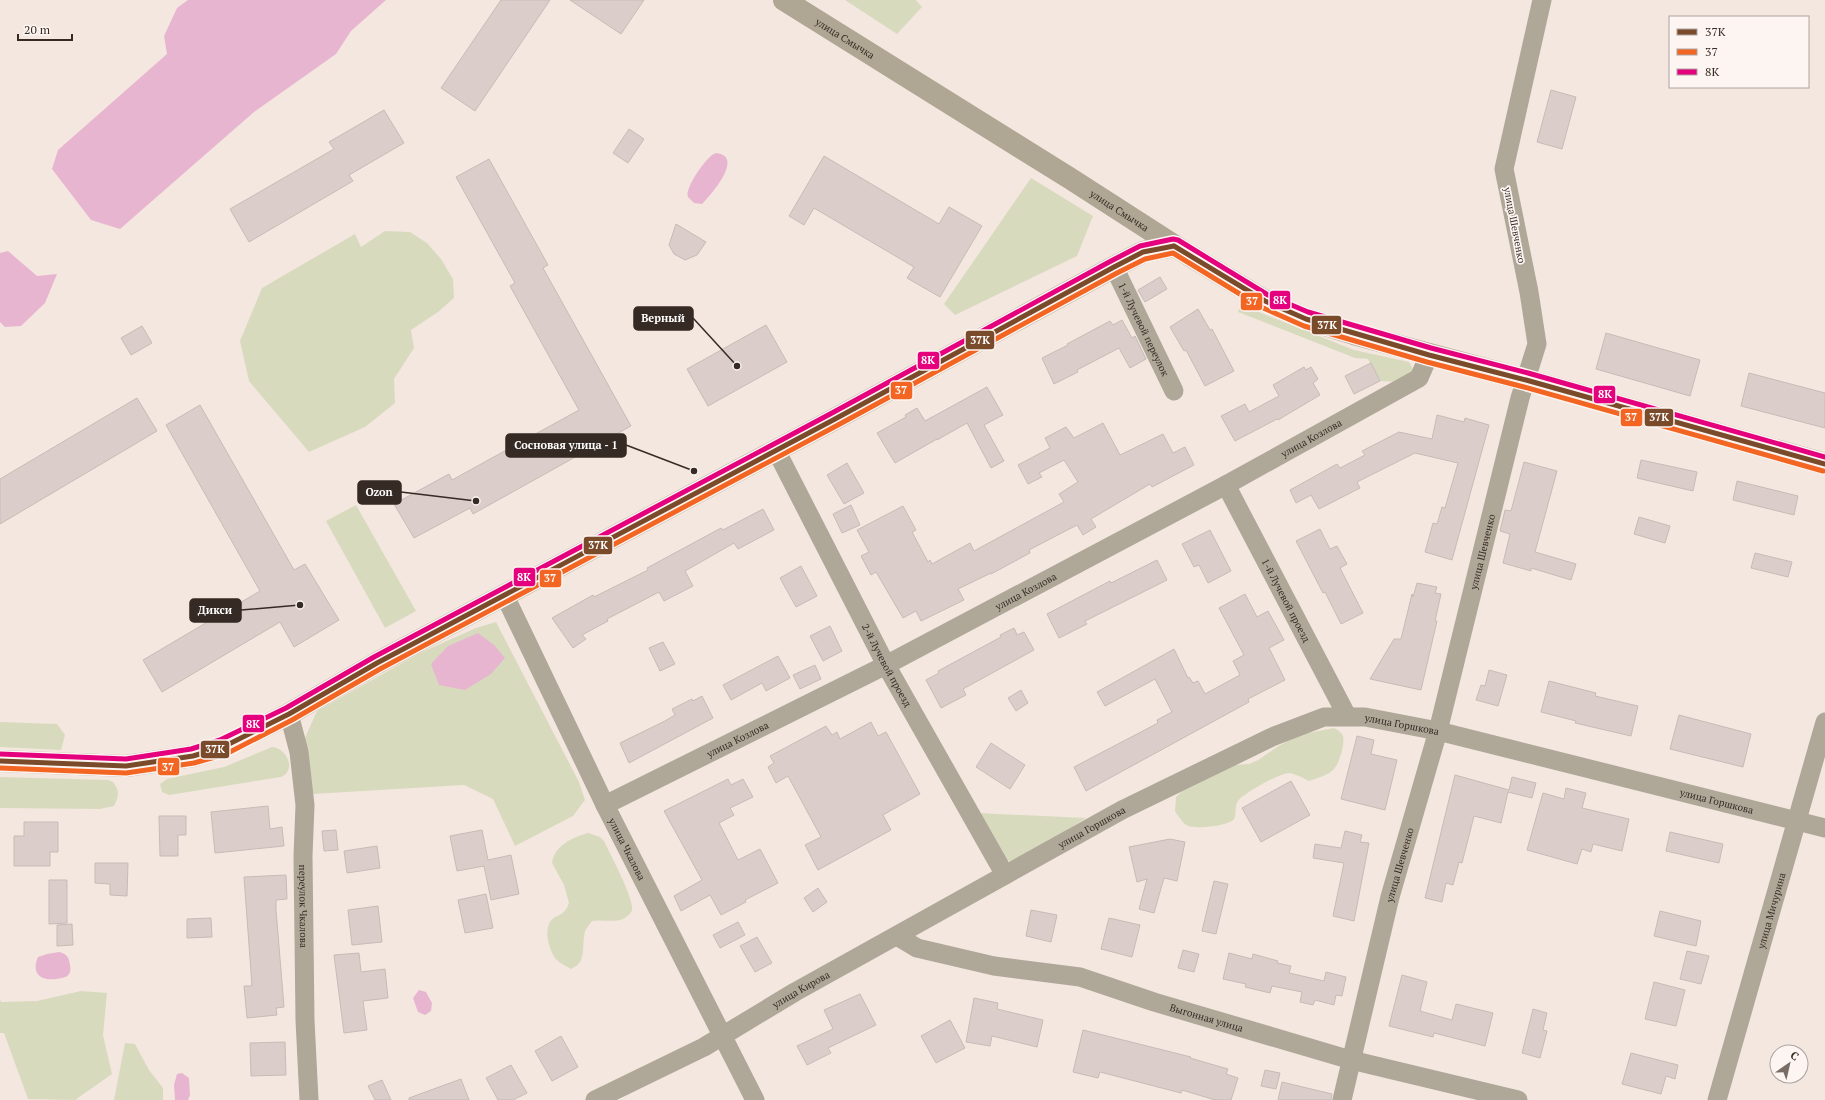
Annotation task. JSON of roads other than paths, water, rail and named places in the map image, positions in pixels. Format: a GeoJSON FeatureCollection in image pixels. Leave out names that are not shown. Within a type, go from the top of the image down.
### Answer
{"type":"FeatureCollection","features":[{"type":"Feature","properties":{"kind":"street","name":"улица Смычка"},"geometry":{"type":"LineString","coordinates":[[784,0],[1174,246],[1265,301],[1300,316],[1354,334],[1526,380],[1825,464]]}},
{"type":"Feature","properties":{"kind":"street","name":"улица Шевченко"},"geometry":{"type":"LineString","coordinates":[[1342,1100],[1390,897],[1438,731],[1526,380],[1537,344],[1529,292],[1504,169],[1542,0]]}},
{"type":"Feature","properties":{"kind":"street"},"geometry":{"type":"LineString","coordinates":[[0,761],[126,766],[193,756],[223,747],[289,714],[377,663],[505,596],[1114,267],[1143,252],[1174,246]]}},
{"type":"Feature","properties":{"kind":"street","name":"1-й Лучевой переулок"},"geometry":{"type":"LineString","coordinates":[[1114,267],[1174,391]]}},
{"type":"Feature","properties":{"kind":"street","name":"улица Козлова"},"geometry":{"type":"LineString","coordinates":[[605,806],[886,665],[1226,484],[1419,378],[1429,355]]}},
{"type":"Feature","properties":{"kind":"street","name":"2-й Лучевой проезд"},"geometry":{"type":"LineString","coordinates":[[776,450],[886,665],[1005,875]]}},
{"type":"Feature","properties":{"kind":"street","name":"1-й Лучевой проезд"},"geometry":{"type":"LineString","coordinates":[[1226,484],[1347,716]]}},
{"type":"Feature","properties":{"kind":"street","name":"улица Чкалова"},"geometry":{"type":"LineString","coordinates":[[505,596],[605,806],[755,1100]]}},
{"type":"Feature","properties":{"kind":"street","name":"переулок Чкалова"},"geometry":{"type":"LineString","coordinates":[[289,714],[299,752],[305,805],[303,856],[309,1100]]}},
{"type":"Feature","properties":{"kind":"street","name":"улица Горшкова"},"geometry":{"type":"LineString","coordinates":[[1005,875],[1122,810],[1272,737],[1324,716],[1365,717],[1438,731],[1825,828]]}},
{"type":"Feature","properties":{"kind":"street","name":"улица Мичурина"},"geometry":{"type":"LineString","coordinates":[[1717,1100],[1825,722]]}},
{"type":"Feature","properties":{"kind":"street","name":"улица Кирова"},"geometry":{"type":"LineString","coordinates":[[595,1100],[723,1037],[795,992],[1005,875]]}},
{"type":"Feature","properties":{"kind":"street","name":"Выгонная улица"},"geometry":{"type":"LineString","coordinates":[[897,936],[917,948],[986,964],[1080,977],[1154,1002],[1351,1060],[1518,1100]]}},
{"type":"Feature","properties":{"kind":"place","name":"Верный"},"geometry":{"type":"Point","coordinates":[737,366]}},
{"type":"Feature","properties":{"kind":"place","name":"Сосновая улица - 1"},"geometry":{"type":"Point","coordinates":[694,471]}},
{"type":"Feature","properties":{"kind":"place","name":"Ozon"},"geometry":{"type":"Point","coordinates":[476,501]}},
{"type":"Feature","properties":{"kind":"place","name":"Дикси"},"geometry":{"type":"Point","coordinates":[300,605]}}]}
